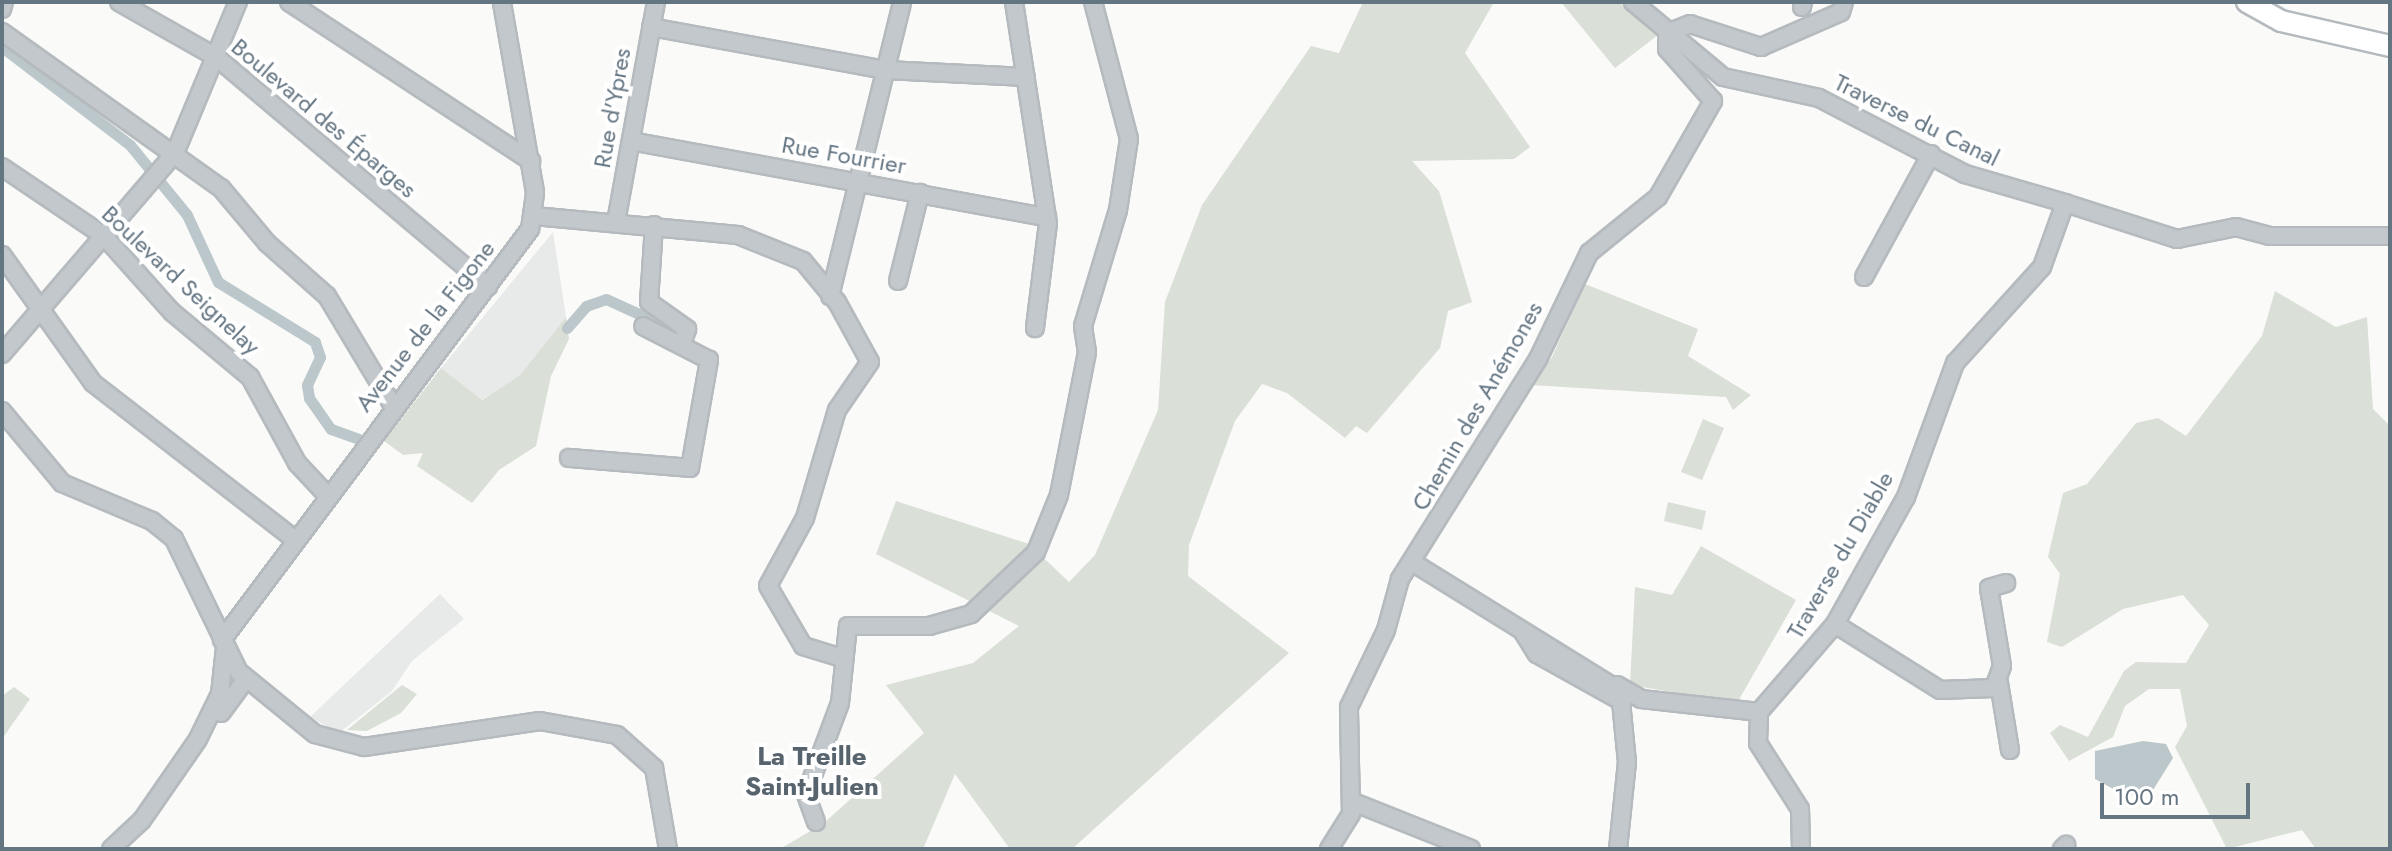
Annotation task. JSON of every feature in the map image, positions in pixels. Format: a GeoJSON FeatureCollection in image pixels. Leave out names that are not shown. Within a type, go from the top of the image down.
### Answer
{"type":"FeatureCollection","features":[{"type":"Feature","properties":{"kind":"main road"},"geometry":{"type":"LineString","coordinates":[[2247,2],[2281,21],[2390,46]]}},
{"type":"Feature","properties":{"kind":"street"},"geometry":{"type":"LineString","coordinates":[[2,9],[4,2]]}},
{"type":"Feature","properties":{"kind":"street","name":"Boulevard des Éparges"},"geometry":{"type":"LineString","coordinates":[[119,2],[216,57],[488,286]]}},
{"type":"Feature","properties":{"kind":"street"},"geometry":{"type":"LineString","coordinates":[[2,354],[175,153],[238,2]]}},
{"type":"Feature","properties":{"kind":"street"},"geometry":{"type":"LineString","coordinates":[[289,2],[531,161]]}},
{"type":"Feature","properties":{"kind":"street"},"geometry":{"type":"LineString","coordinates":[[502,2],[531,161],[534,216],[702,228],[779,249],[803,261],[830,296],[870,362],[837,410],[805,518],[768,586],[803,646],[839,657]]}},
{"type":"Feature","properties":{"kind":"street","name":"Rue d'Ypres"},"geometry":{"type":"LineString","coordinates":[[616,222],[656,2]]}},
{"type":"Feature","properties":{"kind":"street"},"geometry":{"type":"LineString","coordinates":[[830,296],[902,2]]}},
{"type":"Feature","properties":{"kind":"street"},"geometry":{"type":"LineString","coordinates":[[1014,2],[1047,217],[1035,328]]}},
{"type":"Feature","properties":{"kind":"street"},"geometry":{"type":"LineString","coordinates":[[816,822],[806,794],[840,703],[839,657],[853,623],[929,626],[971,614],[1024,566],[1045,531],[1072,451],[1087,352],[1083,326],[1118,210],[1129,139],[1093,2]]}},
{"type":"Feature","properties":{"kind":"street","name":"Chemin des Anémones"},"geometry":{"type":"LineString","coordinates":[[1329,849],[1353,802],[1349,707],[1412,562],[1538,359],[1589,253],[1658,197],[1713,101],[1667,49],[1667,33],[1633,2]]}},
{"type":"Feature","properties":{"kind":"street"},"geometry":{"type":"LineString","coordinates":[[1667,33],[1690,24],[1761,47],[1806,10],[1841,12],[1844,2]]}},
{"type":"Feature","properties":{"kind":"street"},"geometry":{"type":"LineString","coordinates":[[651,27],[886,70],[1026,77]]}},
{"type":"Feature","properties":{"kind":"street"},"geometry":{"type":"LineString","coordinates":[[2,32],[221,188],[288,264],[327,296],[393,406]]}},
{"type":"Feature","properties":{"kind":"street","name":"Traverse du Canal"},"geometry":{"type":"LineString","coordinates":[[1667,33],[1723,77],[1830,102],[1990,184],[2065,203]]}},
{"type":"Feature","properties":{"kind":"street","name":"Rue Fourrier"},"geometry":{"type":"LineString","coordinates":[[631,141],[1047,217]]}},
{"type":"Feature","properties":{"kind":"street"},"geometry":{"type":"LineString","coordinates":[[1864,277],[1931,154]]}},
{"type":"Feature","properties":{"kind":"street","name":"Boulevard Seignelay"},"geometry":{"type":"LineString","coordinates":[[2,167],[104,236],[172,312],[250,377],[297,463],[326,494]]}},
{"type":"Feature","properties":{"kind":"street"},"geometry":{"type":"LineString","coordinates":[[898,281],[920,193]]}},
{"type":"Feature","properties":{"kind":"street"},"geometry":{"type":"LineString","coordinates":[[2065,203],[2177,239],[2236,227],[2270,236],[2390,236]]}},
{"type":"Feature","properties":{"kind":"street","name":"Traverse du Diable"},"geometry":{"type":"LineString","coordinates":[[1759,712],[1835,624],[1906,497],[1950,371],[2042,267],[2065,203]]}},
{"type":"Feature","properties":{"kind":"street","name":"Avenue de la Figone"},"geometry":{"type":"LineString","coordinates":[[224,643],[326,494],[488,286],[534,216]]}},
{"type":"Feature","properties":{"kind":"street"},"geometry":{"type":"LineString","coordinates":[[569,458],[690,468],[709,360],[649,302],[654,225]]}},
{"type":"Feature","properties":{"kind":"street"},"geometry":{"type":"LineString","coordinates":[[2,255],[39,312],[93,383],[294,539]]}},
{"type":"Feature","properties":{"kind":"street"},"geometry":{"type":"LineString","coordinates":[[643,326],[685,339]]}},
{"type":"Feature","properties":{"kind":"street"},"geometry":{"type":"LineString","coordinates":[[2,411],[62,483],[152,521],[174,539],[224,643],[246,679],[315,734],[353,747],[540,721],[617,735],[654,768],[668,849]]}},
{"type":"Feature","properties":{"kind":"street"},"geometry":{"type":"LineString","coordinates":[[1412,562],[1612,682],[1633,701]]}},
{"type":"Feature","properties":{"kind":"street"},"geometry":{"type":"LineString","coordinates":[[2006,583],[1989,588],[2010,750]]}},
{"type":"Feature","properties":{"kind":"street"},"geometry":{"type":"LineString","coordinates":[[1835,624],[1954,695],[1999,683]]}},
{"type":"Feature","properties":{"kind":"street"},"geometry":{"type":"LineString","coordinates":[[1520,627],[1537,654],[1633,701],[1759,712],[1758,743],[1800,809],[1801,849]]}},
{"type":"Feature","properties":{"kind":"street"},"geometry":{"type":"LineString","coordinates":[[111,849],[142,820],[198,739],[220,694],[224,643]]}},
{"type":"Feature","properties":{"kind":"street"},"geometry":{"type":"LineString","coordinates":[[126,849],[181,782],[246,679]]}},
{"type":"Feature","properties":{"kind":"street"},"geometry":{"type":"LineString","coordinates":[[1618,849],[1633,701]]}},
{"type":"Feature","properties":{"kind":"street"},"geometry":{"type":"LineString","coordinates":[[1353,802],[1471,849]]}},
{"type":"Feature","properties":{"kind":"shaded area"},"geometry":{"type":"Polygon","coordinates":[[[1363,2],[1494,2],[1465,53],[1530,147],[1514,159],[1412,161],[1439,191],[1472,302],[1448,311],[1440,348],[1367,433],[1356,426],[1345,438],[1287,393],[1262,384],[1235,421],[1189,545],[1188,576],[1289,653],[1072,849],[1010,849],[955,774],[923,849],[780,849],[824,823],[924,733],[886,685],[973,663],[1019,626],[876,554],[896,501],[1029,544],[1069,582],[1095,555],[1158,410],[1165,302],[1202,205],[1311,46],[1339,53],[1363,2]]]}},
{"type":"Feature","properties":{"kind":"shaded area"},"geometry":{"type":"Polygon","coordinates":[[[1561,2],[1619,2],[1658,35],[1615,68],[1561,2]]]}},
{"type":"Feature","properties":{"kind":"shaded area"},"geometry":{"type":"Polygon","coordinates":[[[553,232],[566,317],[520,375],[481,400],[441,368],[553,232]]]}},
{"type":"Feature","properties":{"kind":"shaded area"},"geometry":{"type":"Polygon","coordinates":[[[1585,284],[1698,329],[1688,356],[1751,395],[1733,410],[1726,397],[1531,385],[1552,357],[1585,284]]]}},
{"type":"Feature","properties":{"kind":"shaded area"},"geometry":{"type":"Polygon","coordinates":[[[2275,291],[2336,327],[2367,317],[2373,409],[2390,426],[2390,849],[2316,849],[2302,830],[2227,849],[2175,747],[2187,726],[2180,689],[2149,689],[2125,706],[2113,737],[2069,761],[2050,733],[2060,725],[2088,737],[2124,671],[2136,662],[2186,663],[2209,625],[2183,595],[2123,609],[2062,647],[2047,642],[2060,574],[2048,557],[2063,493],[2087,484],[2136,423],[2158,418],[2186,436],[2262,336],[2275,291]]]}},
{"type":"Feature","properties":{"kind":"shaded area"},"geometry":{"type":"Polygon","coordinates":[[[566,317],[569,339],[551,376],[536,446],[499,470],[472,503],[417,466],[423,453],[403,455],[384,441],[441,368],[482,400],[520,375],[566,317]]]}},
{"type":"Feature","properties":{"kind":"shaded area"},"geometry":{"type":"Polygon","coordinates":[[[1703,419],[1724,428],[1702,480],[1681,472],[1703,419]]]}},
{"type":"Feature","properties":{"kind":"shaded area"},"geometry":{"type":"Polygon","coordinates":[[[1668,502],[1706,511],[1702,530],[1664,521],[1668,502]]]}},
{"type":"Feature","properties":{"kind":"shaded area"},"geometry":{"type":"Polygon","coordinates":[[[1701,546],[1796,600],[1737,703],[1630,685],[1635,587],[1672,595],[1701,546]]]}},
{"type":"Feature","properties":{"kind":"shaded area"},"geometry":{"type":"Polygon","coordinates":[[[440,594],[464,619],[412,661],[392,691],[339,733],[310,717],[440,594]]]}},
{"type":"Feature","properties":{"kind":"shaded area"},"geometry":{"type":"Polygon","coordinates":[[[402,685],[417,694],[401,713],[367,731],[347,730],[402,685]]]}},
{"type":"Feature","properties":{"kind":"shaded area"},"geometry":{"type":"Polygon","coordinates":[[[14,687],[30,699],[2,739],[2,696],[14,687]]]}},
{"type":"Feature","properties":{"kind":"shaded area"},"geometry":{"type":"Polygon","coordinates":[[[2143,741],[2166,744],[2173,758],[2153,790],[2126,796],[2095,779],[2095,751],[2143,741]]]}},
{"type":"Feature","properties":{"kind":"waterway"},"geometry":{"type":"LineString","coordinates":[[2,47],[130,145],[187,215],[218,282],[315,342],[320,357],[307,385],[309,398],[331,429],[370,443]]}},
{"type":"Feature","properties":{"kind":"waterway"},"geometry":{"type":"LineString","coordinates":[[567,328],[586,306],[606,299],[681,333]]}},
{"type":"Feature","properties":{"kind":"district","name":"La Treille Saint-Julien"},"geometry":{"type":"Point","coordinates":[812,772]}}]}
